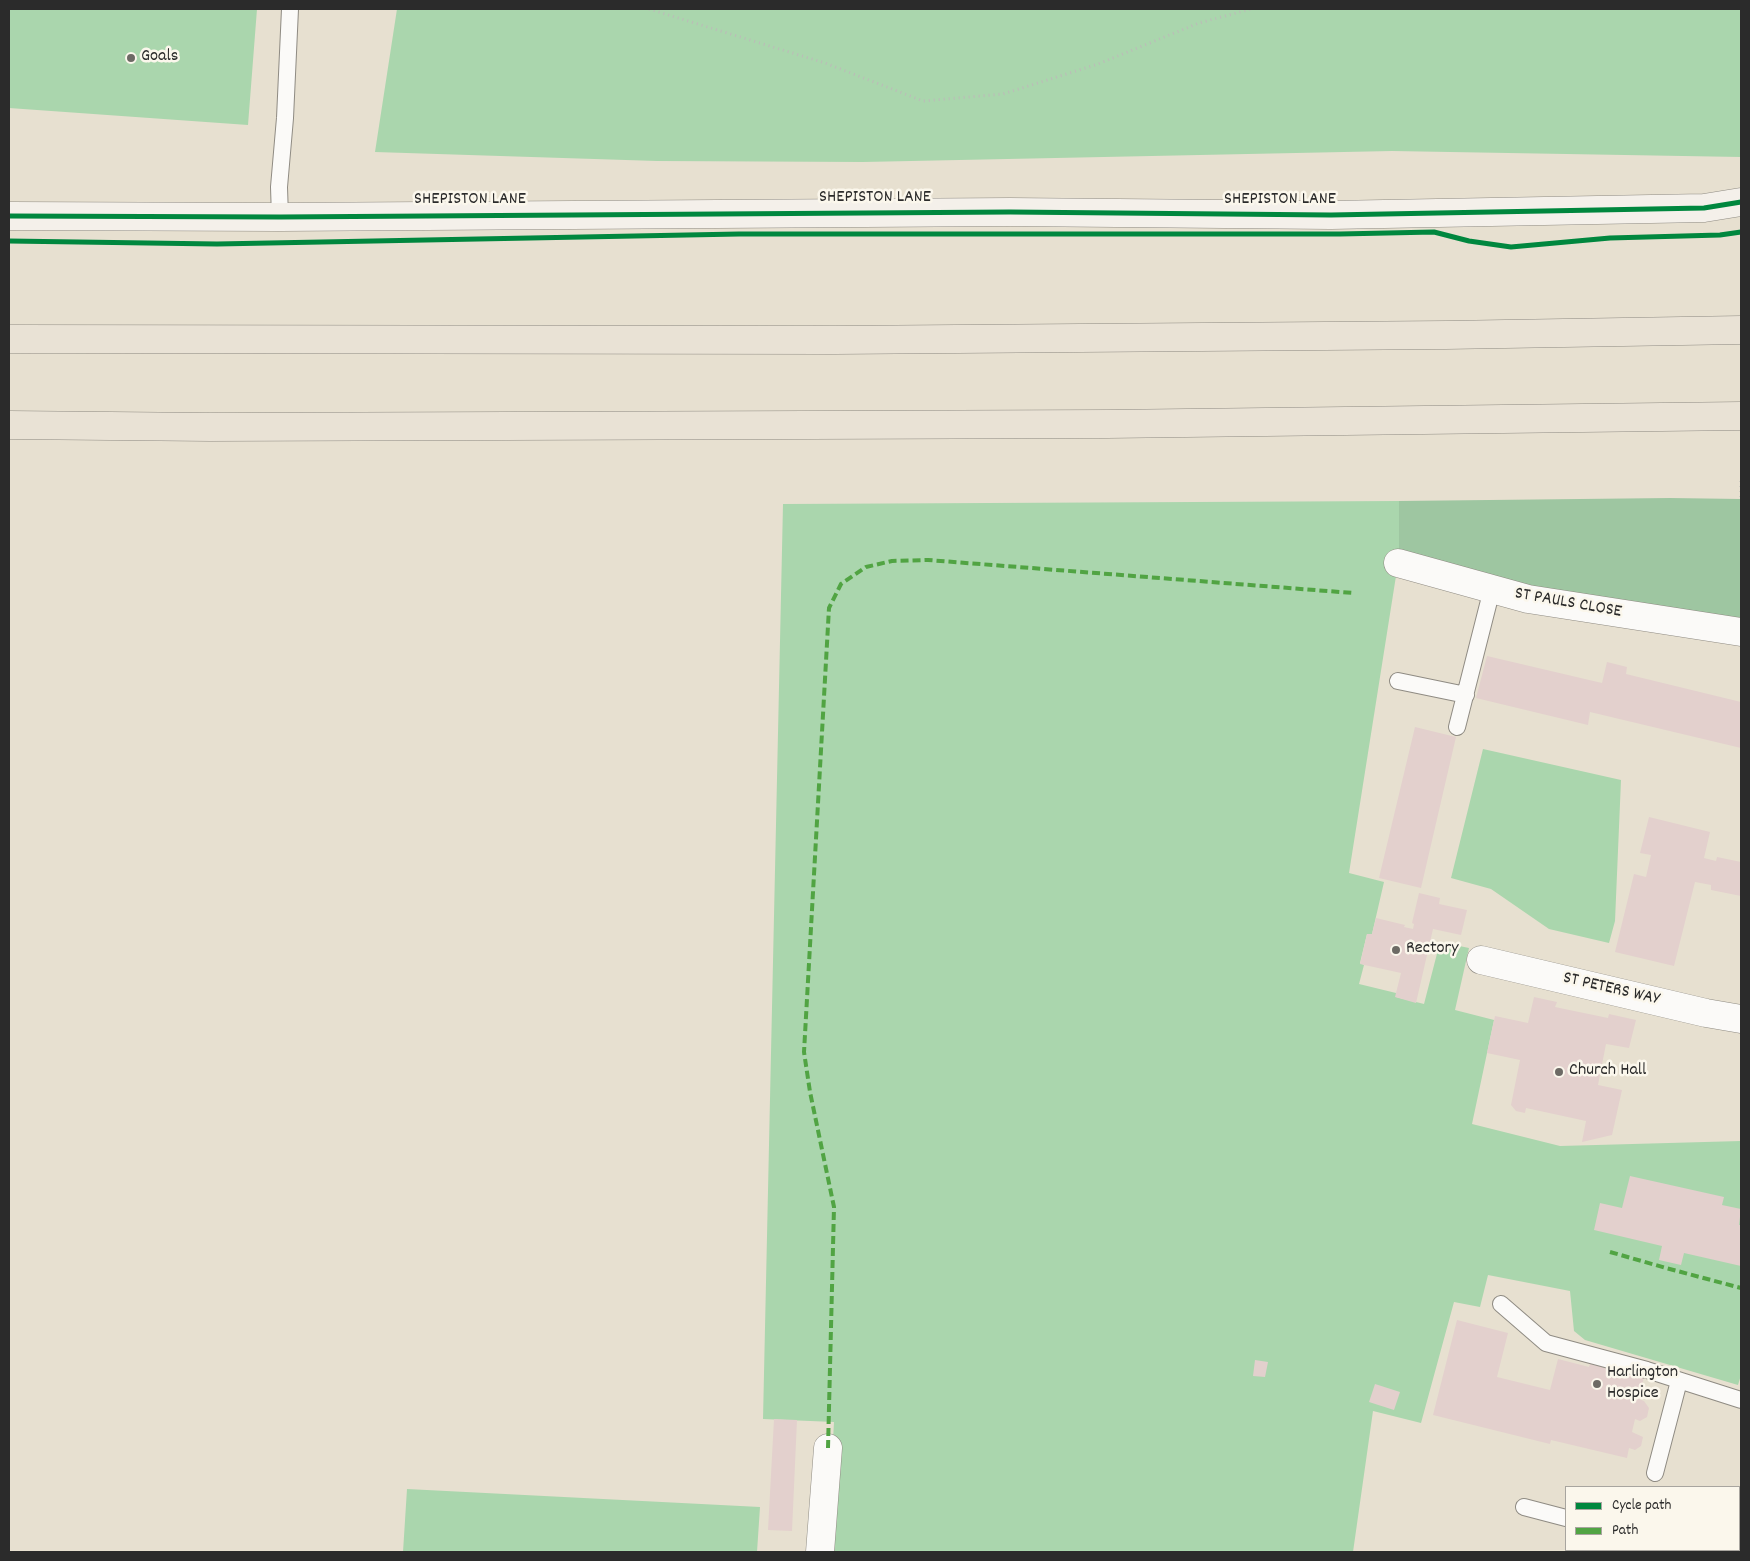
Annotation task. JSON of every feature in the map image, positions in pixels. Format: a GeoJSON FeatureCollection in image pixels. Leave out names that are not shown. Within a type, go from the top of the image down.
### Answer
{"type":"FeatureCollection","features":[{"type":"Feature","properties":{"kind":"highway"},"geometry":{"type":"LineString","coordinates":[[9,339],[844,340],[1446,335],[1741,330]]}},
{"type":"Feature","properties":{"kind":"highway"},"geometry":{"type":"LineString","coordinates":[[9,425],[220,427],[1087,424],[1741,416]]}},
{"type":"Feature","properties":{"kind":"street","name":"SHEPISTON LANE"},"geometry":{"type":"LineString","coordinates":[[9,216],[280,217],[1010,212],[1331,215],[1704,208],[1741,202]]}},
{"type":"Feature","properties":{"kind":"street","name":"ST PAULS CLOSE"},"geometry":{"type":"LineString","coordinates":[[1398,563],[1528,598],[1741,632]]}},
{"type":"Feature","properties":{"kind":"street","name":"ST PETERS WAY"},"geometry":{"type":"LineString","coordinates":[[1481,960],[1706,1013],[1741,1019]]}},
{"type":"Feature","properties":{"kind":"street"},"geometry":{"type":"LineString","coordinates":[[820,1552],[828,1448]]}},
{"type":"Feature","properties":{"kind":"lane"},"geometry":{"type":"LineString","coordinates":[[280,217],[279,187],[290,9]]}},
{"type":"Feature","properties":{"kind":"lane"},"geometry":{"type":"LineString","coordinates":[[1457,727],[1492,589]]}},
{"type":"Feature","properties":{"kind":"lane"},"geometry":{"type":"LineString","coordinates":[[1398,681],[1466,695]]}},
{"type":"Feature","properties":{"kind":"lane"},"geometry":{"type":"LineString","coordinates":[[1501,1304],[1546,1343],[1647,1370],[1741,1400]]}},
{"type":"Feature","properties":{"kind":"lane"},"geometry":{"type":"LineString","coordinates":[[1655,1473],[1679,1381]]}},
{"type":"Feature","properties":{"kind":"lane"},"geometry":{"type":"LineString","coordinates":[[1524,1507],[1565,1518]]}},
{"type":"Feature","properties":{"kind":"path"},"geometry":{"type":"LineString","coordinates":[[649,9],[824,63],[923,101],[1003,94],[1098,64],[1199,23],[1251,9]]}},
{"type":"Feature","properties":{"kind":"path"},"geometry":{"type":"LineString","coordinates":[[1741,481],[1741,500]]}},
{"type":"Feature","properties":{"kind":"green space","name":"Goals"},"geometry":{"type":"Polygon","coordinates":[[[9,9],[257,9],[248,125],[9,108],[9,9]]]}},
{"type":"Feature","properties":{"kind":"green space"},"geometry":{"type":"Polygon","coordinates":[[[397,9],[1741,9],[1741,157],[1392,151],[863,162],[657,161],[375,152],[397,9]]]}},
{"type":"Feature","properties":{"kind":"green space"},"geometry":{"type":"Polygon","coordinates":[[[1741,499],[1741,627],[1530,592],[1399,557],[1399,501],[1741,499]]]}},
{"type":"Feature","properties":{"kind":"green space"},"geometry":{"type":"Polygon","coordinates":[[[1399,501],[1399,557],[1349,873],[1384,882],[1372,934],[1367,934],[1360,963],[1364,965],[1359,984],[1396,993],[1396,997],[1424,1004],[1440,942],[1469,948],[1455,1010],[1494,1020],[1472,1124],[1560,1146],[1741,1141],[1741,1375],[1738,1385],[1585,1340],[1574,1331],[1570,1291],[1488,1275],[1480,1307],[1454,1302],[1421,1423],[1373,1411],[1353,1552],[827,1552],[834,1422],[763,1419],[783,504],[1399,501]]]}},
{"type":"Feature","properties":{"kind":"green space"},"geometry":{"type":"Polygon","coordinates":[[[1483,749],[1621,780],[1615,921],[1609,943],[1549,929],[1491,889],[1451,878],[1483,749]]]}},
{"type":"Feature","properties":{"kind":"green space"},"geometry":{"type":"Polygon","coordinates":[[[407,1489],[760,1507],[757,1552],[403,1552],[407,1489]]]}},
{"type":"Feature","properties":{"kind":"building"},"geometry":{"type":"Polygon","coordinates":[[[1487,656],[1602,683],[1607,662],[1627,667],[1626,674],[1741,702],[1741,748],[1590,712],[1588,725],[1476,698],[1487,656]]]}},
{"type":"Feature","properties":{"kind":"building"},"geometry":{"type":"Polygon","coordinates":[[[1415,727],[1456,737],[1421,888],[1379,878],[1415,727]]]}},
{"type":"Feature","properties":{"kind":"building"},"geometry":{"type":"Polygon","coordinates":[[[1649,817],[1710,832],[1704,858],[1716,861],[1717,857],[1741,862],[1741,896],[1711,890],[1711,885],[1695,882],[1674,966],[1615,952],[1634,874],[1646,877],[1651,855],[1640,853],[1649,817]]]}},
{"type":"Feature","properties":{"kind":"building","name":"Rectory"},"geometry":{"type":"Polygon","coordinates":[[[1419,893],[1440,898],[1439,904],[1467,910],[1461,935],[1433,929],[1416,1003],[1395,997],[1401,973],[1360,964],[1367,934],[1372,934],[1376,918],[1405,925],[1404,927],[1413,929],[1414,924],[1412,923],[1419,893]]]}},
{"type":"Feature","properties":{"kind":"building","name":"Church Hall"},"geometry":{"type":"Polygon","coordinates":[[[1534,997],[1557,1002],[1555,1007],[1608,1018],[1609,1014],[1636,1020],[1629,1048],[1606,1044],[1598,1085],[1622,1090],[1612,1135],[1582,1142],[1586,1121],[1526,1108],[1525,1113],[1516,1111],[1511,1105],[1520,1060],[1487,1053],[1495,1016],[1528,1023],[1534,997]]]}},
{"type":"Feature","properties":{"kind":"building"},"geometry":{"type":"Polygon","coordinates":[[[1630,1176],[1724,1197],[1722,1205],[1741,1209],[1739,1225],[1741,1225],[1741,1266],[1684,1253],[1681,1265],[1659,1260],[1662,1246],[1594,1230],[1600,1203],[1622,1208],[1630,1176]]]}},
{"type":"Feature","properties":{"kind":"building","name":"Harlington Hospice"},"geometry":{"type":"Polygon","coordinates":[[[1457,1320],[1508,1333],[1497,1377],[1550,1390],[1558,1359],[1589,1367],[1590,1364],[1644,1377],[1639,1399],[1644,1401],[1649,1408],[1647,1417],[1640,1421],[1635,1419],[1632,1432],[1643,1437],[1641,1446],[1635,1450],[1629,1448],[1627,1458],[1551,1440],[1550,1444],[1433,1415],[1457,1320]]]}},
{"type":"Feature","properties":{"kind":"building"},"geometry":{"type":"Polygon","coordinates":[[[1255,1360],[1268,1362],[1265,1377],[1253,1376],[1255,1360]]]}},
{"type":"Feature","properties":{"kind":"building"},"geometry":{"type":"Polygon","coordinates":[[[1375,1384],[1400,1392],[1394,1410],[1369,1402],[1375,1384]]]}},
{"type":"Feature","properties":{"kind":"building"},"geometry":{"type":"Polygon","coordinates":[[[774,1419],[797,1420],[792,1531],[768,1530],[774,1419]]]}},
{"type":"Feature","properties":{"kind":"marked path"},"geometry":{"type":"LineString","coordinates":[[828,1448],[834,1207],[810,1092],[804,1052],[829,608],[841,584],[866,567],[892,561],[928,560],[1353,593]]}},
{"type":"Feature","properties":{"kind":"marked path"},"geometry":{"type":"LineString","coordinates":[[1610,1252],[1741,1288]]}},
{"type":"Feature","properties":{"kind":"cycle path"},"geometry":{"type":"LineString","coordinates":[[9,216],[280,217],[1010,212],[1331,215],[1704,208],[1741,202]]}},
{"type":"Feature","properties":{"kind":"cycle path"},"geometry":{"type":"LineString","coordinates":[[9,241],[217,244],[739,234],[1340,234],[1434,232],[1469,241],[1511,247],[1610,238],[1720,235],[1741,232]]}},
{"type":"Feature","properties":{"kind":"place","name":"Goals"},"geometry":{"type":"Point","coordinates":[131,58]}},
{"type":"Feature","properties":{"kind":"place","name":"Rectory"},"geometry":{"type":"Point","coordinates":[1396,950]}},
{"type":"Feature","properties":{"kind":"place","name":"Church Hall"},"geometry":{"type":"Point","coordinates":[1559,1072]}},
{"type":"Feature","properties":{"kind":"place","name":"Harlington Hospice"},"geometry":{"type":"Point","coordinates":[1597,1384]}}]}
